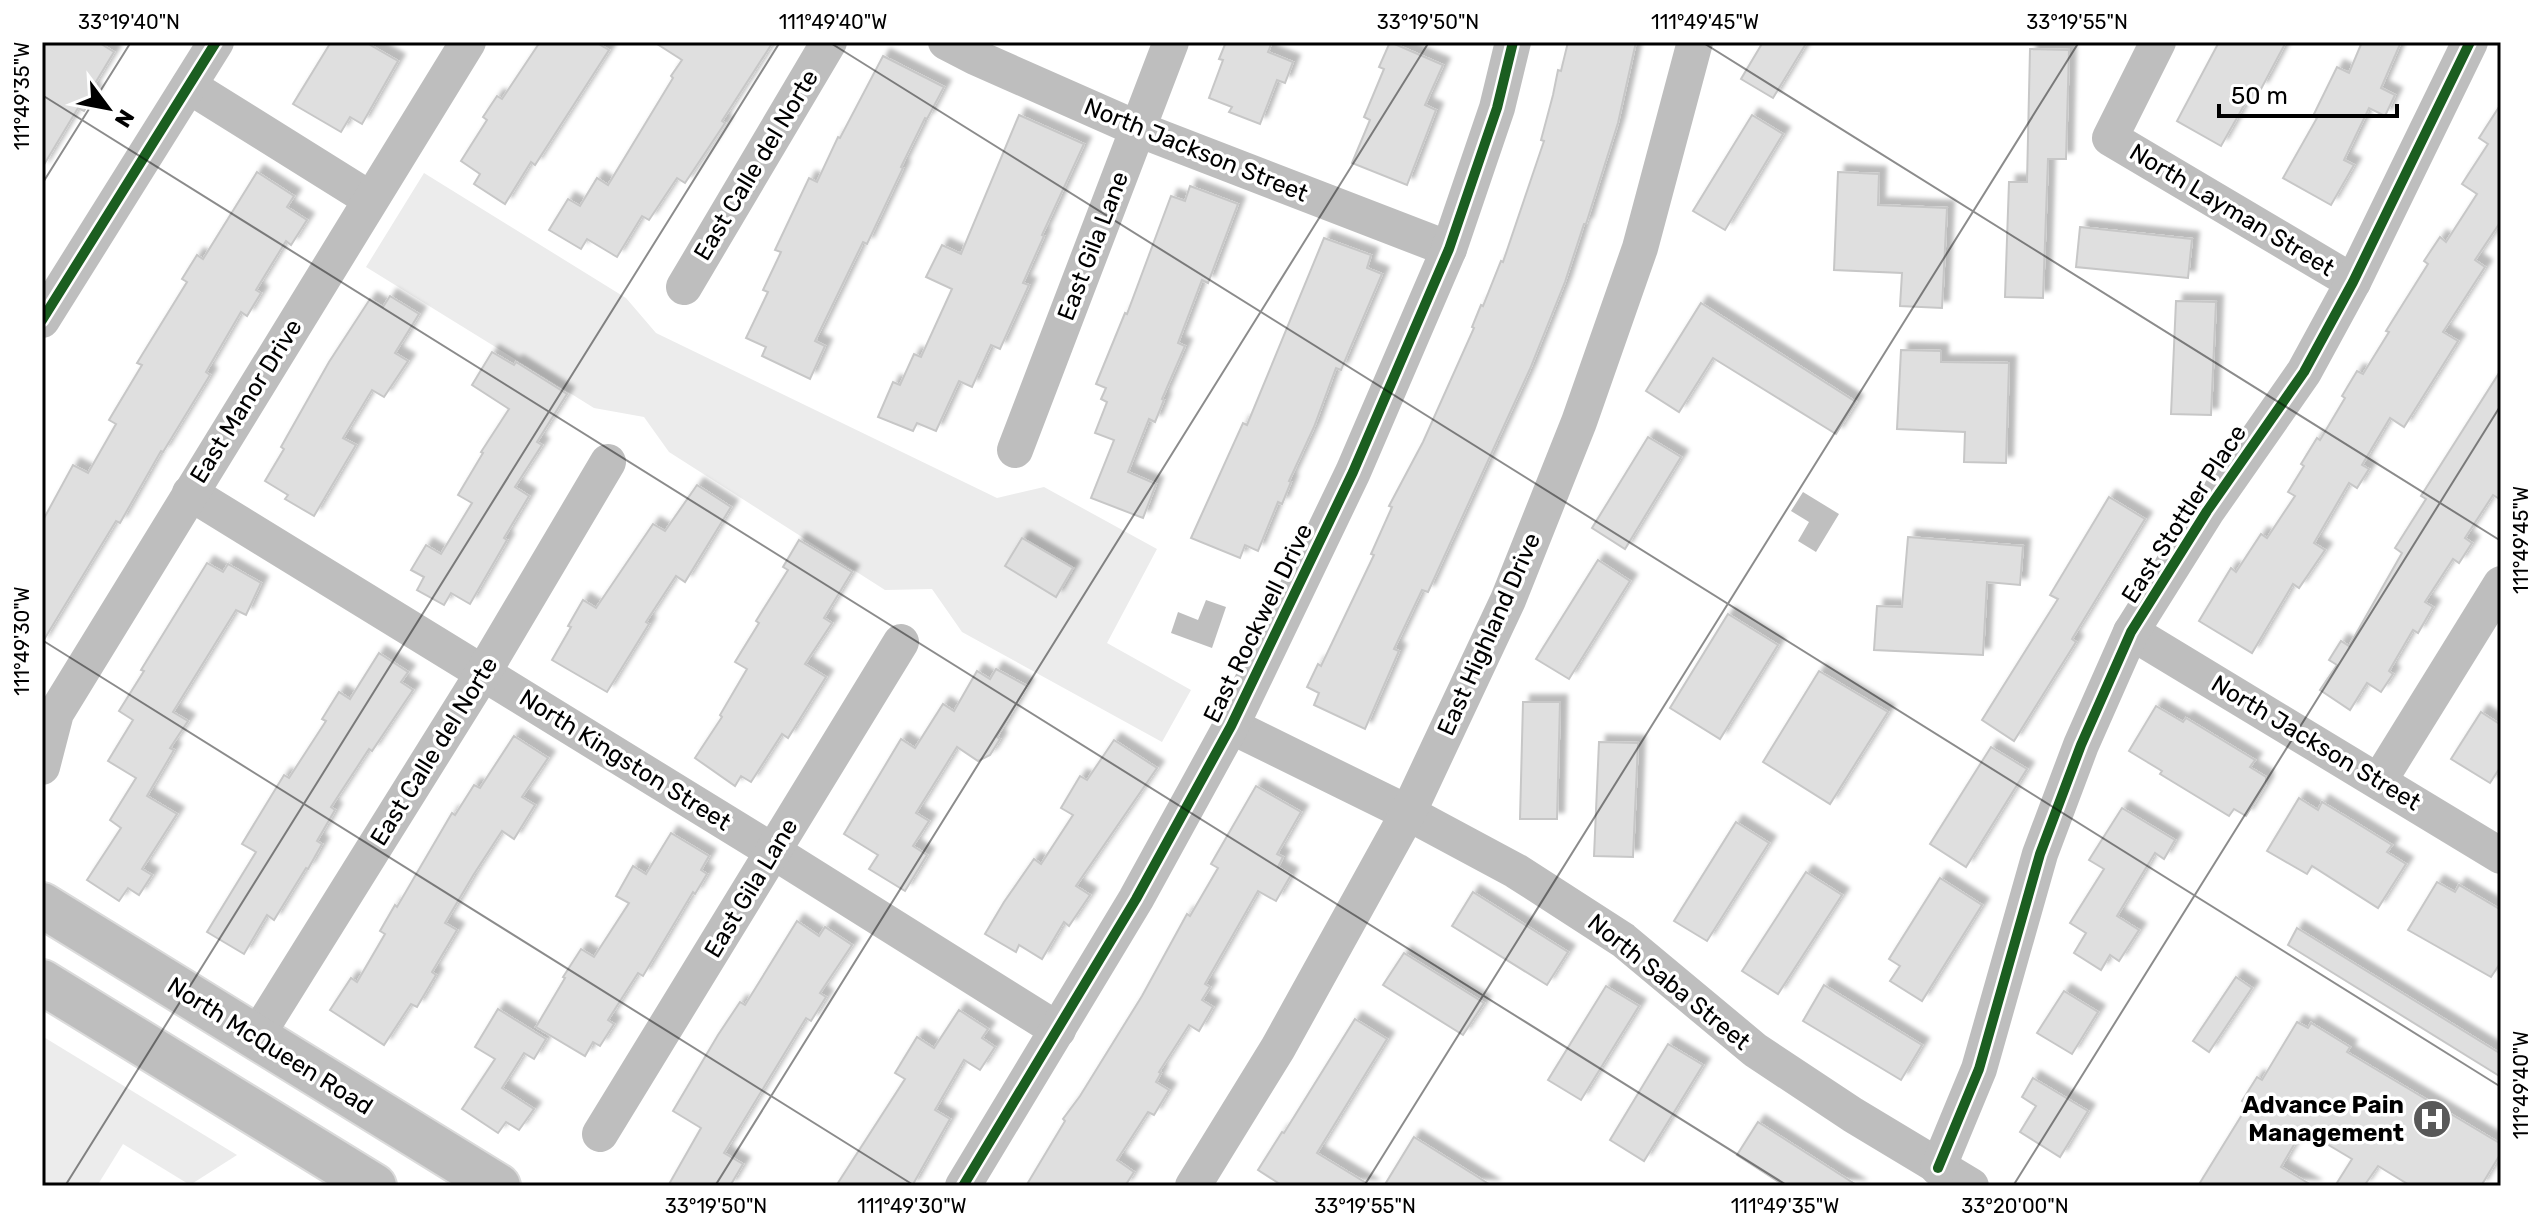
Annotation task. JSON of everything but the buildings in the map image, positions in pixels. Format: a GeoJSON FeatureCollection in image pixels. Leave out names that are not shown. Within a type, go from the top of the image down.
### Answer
{"type":"FeatureCollection","features":[{"type":"Feature","properties":{"kind":"main road","name":"North McQueen Road"},"geometry":{"type":"LineString","coordinates":[[42,905],[498,1186]]}},
{"type":"Feature","properties":{"kind":"main road"},"geometry":{"type":"LineString","coordinates":[[42,982],[374,1186]]}},
{"type":"Feature","properties":{"kind":"street"},"geometry":{"type":"LineString","coordinates":[[42,318],[216,42]]}},
{"type":"Feature","properties":{"kind":"street","name":"East Manor Drive"},"geometry":{"type":"LineString","coordinates":[[42,767],[56,713],[468,42]]}},
{"type":"Feature","properties":{"kind":"street","name":"East Calle del Norte"},"geometry":{"type":"LineString","coordinates":[[684,287],[829,42]]}},
{"type":"Feature","properties":{"kind":"street","name":"North Jackson Street"},"geometry":{"type":"LineString","coordinates":[[946,42],[1138,129],[1449,249]]}},
{"type":"Feature","properties":{"kind":"street","name":"East Gila Lane"},"geometry":{"type":"LineString","coordinates":[[1015,450],[1171,42]]}},
{"type":"Feature","properties":{"kind":"street","name":"East Rockwell Drive"},"geometry":{"type":"LineString","coordinates":[[963,1186],[1136,899],[1231,726],[1353,472],[1449,249],[1497,108],[1513,42]]}},
{"type":"Feature","properties":{"kind":"street","name":"East Highland Drive"},"geometry":{"type":"LineString","coordinates":[[1193,1186],[1278,1048],[1408,813],[1508,600],[1579,422],[1640,248],[1695,42]]}},
{"type":"Feature","properties":{"kind":"street","name":"North Layman Street"},"geometry":{"type":"LineString","coordinates":[[2158,42],[2110,138],[2353,282]]}},
{"type":"Feature","properties":{"kind":"street","name":"East Stottler Place"},"geometry":{"type":"LineString","coordinates":[[1938,1168],[1979,1069],[2040,854],[2081,745],[2131,632],[2207,511],[2304,372],[2353,282],[2470,42]]}},
{"type":"Feature","properties":{"kind":"street"},"geometry":{"type":"LineString","coordinates":[[189,86],[370,199]]}},
{"type":"Feature","properties":{"kind":"street","name":"East Calle del Norte"},"geometry":{"type":"LineString","coordinates":[[256,1037],[483,673],[608,462]]}},
{"type":"Feature","properties":{"kind":"street","name":"North Kingston Street"},"geometry":{"type":"LineString","coordinates":[[190,493],[1058,1030]]}},
{"type":"Feature","properties":{"kind":"street"},"geometry":{"type":"LineString","coordinates":[[2379,781],[2501,584]]}},
{"type":"Feature","properties":{"kind":"street","name":"North Jackson Street"},"geometry":{"type":"LineString","coordinates":[[2131,632],[2501,856]]}},
{"type":"Feature","properties":{"kind":"street","name":"East Gila Lane"},"geometry":{"type":"LineString","coordinates":[[600,1134],[901,642]]}},
{"type":"Feature","properties":{"kind":"street","name":"North Saba Street"},"geometry":{"type":"LineString","coordinates":[[1231,726],[1408,813],[1516,871],[1623,940],[1755,1050],[1971,1186]]}},
{"type":"Feature","properties":{"kind":"shaded area"},"geometry":{"type":"Polygon","coordinates":[[[424,173],[626,298],[656,333],[997,498],[1044,487],[1157,549],[1107,643],[1191,690],[1162,742],[962,632],[932,589],[885,590],[669,452],[644,417],[594,408],[366,267],[424,173]]]}},
{"type":"Feature","properties":{"kind":"shaded area"},"geometry":{"type":"Polygon","coordinates":[[[1803,492],[1839,514],[1816,552],[1798,541],[1809,522],[1791,511],[1803,492]]]}},
{"type":"Feature","properties":{"kind":"shaded area"},"geometry":{"type":"Polygon","coordinates":[[[1206,600],[1226,607],[1212,648],[1171,633],[1178,612],[1198,620],[1206,600]]]}},
{"type":"Feature","properties":{"kind":"shaded area"},"geometry":{"type":"Polygon","coordinates":[[[42,1036],[237,1155],[190,1185],[123,1144],[97,1186],[42,1186],[42,1036]]]}},
{"type":"Feature","properties":{"kind":"cycle path"},"geometry":{"type":"LineString","coordinates":[[42,320],[216,42]]}},
{"type":"Feature","properties":{"kind":"cycle path"},"geometry":{"type":"LineString","coordinates":[[963,1186],[1136,899],[1231,726],[1353,472],[1449,249],[1497,108],[1513,42]]}},
{"type":"Feature","properties":{"kind":"cycle path"},"geometry":{"type":"LineString","coordinates":[[1938,1168],[1979,1069],[2040,854],[2081,745],[2131,632],[2207,511],[2304,372],[2353,282],[2470,42]]}},
{"type":"Feature","properties":{"kind":"place","name":"Advance Pain Management"},"geometry":{"type":"Point","coordinates":[2432,1119]}}]}
